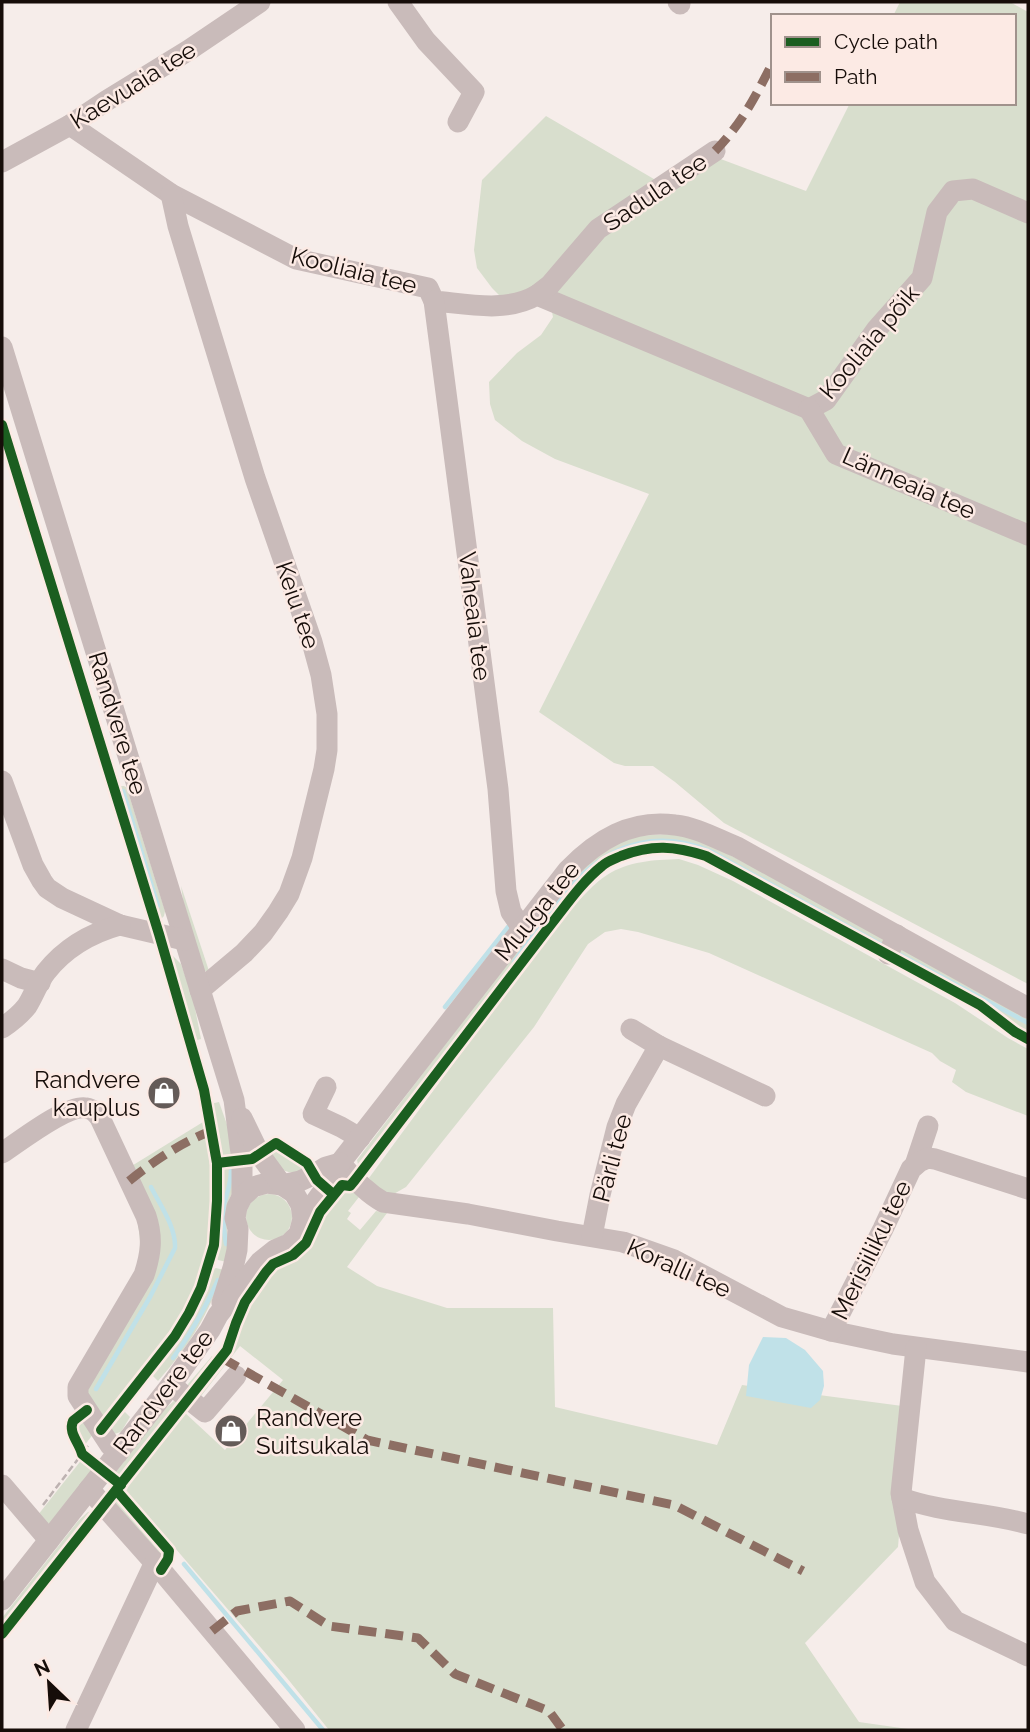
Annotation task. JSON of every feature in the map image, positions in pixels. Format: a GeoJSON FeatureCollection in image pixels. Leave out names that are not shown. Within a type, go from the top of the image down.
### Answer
{"type":"FeatureCollection","features":[{"type":"Feature","properties":{"kind":"street","name":"Kaevuaia tee"},"geometry":{"type":"LineString","coordinates":[[2,162],[71,125],[260,2]]}},
{"type":"Feature","properties":{"kind":"street"},"geometry":{"type":"LineString","coordinates":[[398,2],[426,41],[474,92],[458,122]]}},
{"type":"Feature","properties":{"kind":"street","name":"Kooliaia tee"},"geometry":{"type":"LineString","coordinates":[[71,125],[171,194],[296,259],[428,288],[434,301],[492,306],[525,302],[537,295]]}},
{"type":"Feature","properties":{"kind":"street","name":"Sadula tee"},"geometry":{"type":"LineString","coordinates":[[537,295],[550,285],[598,229],[715,150]]}},
{"type":"Feature","properties":{"kind":"street","name":"Kooliaia põik"},"geometry":{"type":"LineString","coordinates":[[808,409],[826,400],[876,330],[922,278],[937,212],[953,191],[973,189],[1028,214]]}},
{"type":"Feature","properties":{"kind":"street","name":"Keiu tee"},"geometry":{"type":"LineString","coordinates":[[171,194],[178,226],[255,478],[312,642],[327,714],[324,769],[302,858],[289,894],[263,933],[200,990]]}},
{"type":"Feature","properties":{"kind":"street"},"geometry":{"type":"LineString","coordinates":[[537,295],[808,409]]}},
{"type":"Feature","properties":{"kind":"street","name":"Vaheaia tee"},"geometry":{"type":"LineString","coordinates":[[434,301],[498,789],[506,891],[511,912],[536,921]]}},
{"type":"Feature","properties":{"kind":"street","name":"Randvere tee"},"geometry":{"type":"LineString","coordinates":[[2,347],[234,1100],[260,1154],[282,1185],[294,1193],[301,1205],[303,1219],[299,1234],[289,1244],[275,1250],[260,1262],[218,1315],[171,1385],[2,1600]]}},
{"type":"Feature","properties":{"kind":"street","name":"Länneaia tee"},"geometry":{"type":"LineString","coordinates":[[808,409],[836,454],[1028,535]]}},
{"type":"Feature","properties":{"kind":"street"},"geometry":{"type":"LineString","coordinates":[[3,787],[33,865],[47,888],[62,898],[120,925],[184,940]]}},
{"type":"Feature","properties":{"kind":"street","name":"Muuga tee"},"geometry":{"type":"LineString","coordinates":[[303,1219],[335,1175],[340,1163],[536,921],[568,870],[600,842],[635,826],[676,825],[737,847],[1028,1008]]}},
{"type":"Feature","properties":{"kind":"street"},"geometry":{"type":"LineString","coordinates":[[2,1028],[26,1008],[46,972],[76,944],[104,929],[120,925]]}},
{"type":"Feature","properties":{"kind":"street"},"geometry":{"type":"LineString","coordinates":[[888,954],[897,935]]}},
{"type":"Feature","properties":{"kind":"street"},"geometry":{"type":"LineString","coordinates":[[2,969],[40,983]]}},
{"type":"Feature","properties":{"kind":"street"},"geometry":{"type":"LineString","coordinates":[[631,1029],[659,1046],[765,1096]]}},
{"type":"Feature","properties":{"kind":"street","name":"Pärli tee"},"geometry":{"type":"LineString","coordinates":[[592,1236],[617,1127],[626,1104],[659,1046]]}},
{"type":"Feature","properties":{"kind":"street"},"geometry":{"type":"LineString","coordinates":[[326,1087],[313,1114],[360,1138]]}},
{"type":"Feature","properties":{"kind":"street","name":"Randvere tee"},"geometry":{"type":"LineString","coordinates":[[218,1315],[237,1250],[238,1229],[235,1218],[242,1197],[242,1161],[234,1100]]}},
{"type":"Feature","properties":{"kind":"street"},"geometry":{"type":"LineString","coordinates":[[2,1153],[63,1113],[84,1107],[93,1110],[100,1118],[149,1227],[150,1259],[144,1275],[78,1388],[78,1396],[118,1453]]}},
{"type":"Feature","properties":{"kind":"street"},"geometry":{"type":"LineString","coordinates":[[915,1165],[928,1126]]}},
{"type":"Feature","properties":{"kind":"street","name":"Merisiiliku tee"},"geometry":{"type":"LineString","coordinates":[[831,1331],[911,1169],[919,1162],[928,1158],[935,1159],[1028,1189]]}},
{"type":"Feature","properties":{"kind":"street","name":"Muuga tee"},"geometry":{"type":"LineString","coordinates":[[282,1185],[300,1181],[340,1163]]}},
{"type":"Feature","properties":{"kind":"street","name":"Koralli tee"},"geometry":{"type":"LineString","coordinates":[[340,1163],[362,1187],[383,1202],[468,1214],[623,1242],[663,1256],[782,1317],[831,1331],[916,1348],[1028,1362]]}},
{"type":"Feature","properties":{"kind":"street"},"geometry":{"type":"LineString","coordinates":[[242,1197],[253,1187],[267,1183],[282,1185]]}},
{"type":"Feature","properties":{"kind":"street"},"geometry":{"type":"LineString","coordinates":[[238,1229],[246,1242],[260,1249],[275,1250]]}},
{"type":"Feature","properties":{"kind":"street"},"geometry":{"type":"LineString","coordinates":[[916,1348],[902,1498],[908,1530],[925,1582],[955,1621],[1028,1656]]}},
{"type":"Feature","properties":{"kind":"street"},"geometry":{"type":"LineString","coordinates":[[171,1385],[205,1412],[236,1376]]}},
{"type":"Feature","properties":{"kind":"street"},"geometry":{"type":"LineString","coordinates":[[2,1485],[48,1540]]}},
{"type":"Feature","properties":{"kind":"street"},"geometry":{"type":"LineString","coordinates":[[89,1489],[155,1562],[295,1730]]}},
{"type":"Feature","properties":{"kind":"street"},"geometry":{"type":"LineString","coordinates":[[902,1498],[1028,1524]]}},
{"type":"Feature","properties":{"kind":"street"},"geometry":{"type":"LineString","coordinates":[[76,1730],[155,1562]]}},
{"type":"Feature","properties":{"kind":"path"},"geometry":{"type":"LineString","coordinates":[[32,1520],[101,1430]]}},
{"type":"Feature","properties":{"kind":"path"},"geometry":{"type":"LineString","coordinates":[[75,1438],[82,1454],[104,1470]]}},
{"type":"Feature","properties":{"kind":"green space"},"geometry":{"type":"Polygon","coordinates":[[[900,2],[1010,2],[1028,12],[1028,984],[724,823],[653,766],[625,766],[614,763],[539,712],[649,494],[555,459],[522,441],[495,420],[490,404],[489,382],[517,353],[541,335],[553,317],[551,307],[499,295],[477,268],[474,250],[482,180],[546,116],[671,189],[718,158],[806,191],[849,105],[1016,105],[1016,14],[894,14],[900,2]]]}},
{"type":"Feature","properties":{"kind":"green space"},"geometry":{"type":"Polygon","coordinates":[[[116,786],[127,788],[165,911],[159,921],[157,920],[116,786]]]}},
{"type":"Feature","properties":{"kind":"green space"},"geometry":{"type":"Polygon","coordinates":[[[669,834],[692,838],[717,848],[887,938],[885,950],[716,858],[680,846],[645,846],[605,860],[581,882],[553,917],[549,919],[544,915],[567,882],[602,851],[634,836],[669,834]]]}},
{"type":"Feature","properties":{"kind":"green space"},"geometry":{"type":"Polygon","coordinates":[[[679,859],[733,881],[955,1003],[1028,1049],[1028,1116],[966,1092],[952,1082],[956,1070],[932,1053],[709,953],[621,929],[605,932],[588,944],[534,1027],[406,1187],[392,1195],[380,1193],[369,1178],[579,901],[607,875],[624,867],[679,859]]]}},
{"type":"Feature","properties":{"kind":"green space"},"geometry":{"type":"Polygon","coordinates":[[[181,886],[210,974],[204,970],[185,914],[181,886]]]}},
{"type":"Feature","properties":{"kind":"green space"},"geometry":{"type":"Polygon","coordinates":[[[538,922],[545,926],[359,1169],[357,1160],[538,922]]]}},
{"type":"Feature","properties":{"kind":"green space"},"geometry":{"type":"Polygon","coordinates":[[[898,946],[1028,1014],[1028,1036],[976,1000],[893,954],[898,946]]]}},
{"type":"Feature","properties":{"kind":"green space"},"geometry":{"type":"Polygon","coordinates":[[[169,952],[181,964],[193,998],[201,1039],[194,1041],[169,952]]]}},
{"type":"Feature","properties":{"kind":"green space"},"geometry":{"type":"Polygon","coordinates":[[[219,1102],[230,1133],[231,1159],[219,1154],[210,1104],[219,1102]]]}},
{"type":"Feature","properties":{"kind":"green space"},"geometry":{"type":"Polygon","coordinates":[[[203,1122],[211,1156],[213,1188],[210,1244],[201,1279],[165,1344],[103,1422],[87,1400],[87,1387],[146,1283],[130,1167],[203,1122]]]}},
{"type":"Feature","properties":{"kind":"green space"},"geometry":{"type":"Polygon","coordinates":[[[282,1149],[301,1162],[306,1170],[288,1172],[280,1168],[268,1154],[282,1149]]]}},
{"type":"Feature","properties":{"kind":"green space"},"geometry":{"type":"Polygon","coordinates":[[[235,1166],[235,1186],[229,1200],[226,1222],[227,1262],[218,1260],[214,1255],[221,1195],[220,1169],[235,1166]]]}},
{"type":"Feature","properties":{"kind":"green space"},"geometry":{"type":"Polygon","coordinates":[[[339,1191],[353,1191],[359,1197],[348,1211],[351,1213],[347,1219],[360,1230],[376,1211],[387,1213],[347,1267],[377,1286],[447,1308],[553,1308],[555,1407],[717,1445],[742,1385],[910,1407],[898,1547],[805,1643],[859,1722],[915,1730],[329,1730],[175,1548],[166,1544],[121,1489],[183,1411],[225,1450],[283,1380],[240,1346],[198,1400],[194,1397],[238,1334],[246,1305],[263,1279],[272,1269],[293,1258],[306,1247],[323,1212],[339,1191]]]}},
{"type":"Feature","properties":{"kind":"green space"},"geometry":{"type":"Polygon","coordinates":[[[269,1194],[286,1200],[292,1217],[286,1234],[269,1240],[252,1234],[246,1217],[252,1200],[269,1194]]]}},
{"type":"Feature","properties":{"kind":"green space"},"geometry":{"type":"Polygon","coordinates":[[[211,1270],[224,1270],[205,1315],[180,1355],[158,1381],[152,1375],[178,1338],[193,1312],[211,1270]]]}},
{"type":"Feature","properties":{"kind":"green space"},"geometry":{"type":"Polygon","coordinates":[[[212,1356],[215,1361],[189,1392],[188,1384],[212,1356]]]}},
{"type":"Feature","properties":{"kind":"green space"},"geometry":{"type":"Polygon","coordinates":[[[175,1400],[182,1402],[121,1479],[114,1474],[166,1408],[175,1400]]]}},
{"type":"Feature","properties":{"kind":"green space"},"geometry":{"type":"Polygon","coordinates":[[[122,1409],[130,1417],[121,1432],[114,1434],[108,1428],[122,1409]]]}},
{"type":"Feature","properties":{"kind":"green space"},"geometry":{"type":"Polygon","coordinates":[[[82,1417],[94,1433],[84,1446],[74,1431],[75,1425],[82,1417]]]}},
{"type":"Feature","properties":{"kind":"green space"},"geometry":{"type":"Polygon","coordinates":[[[83,1458],[95,1467],[50,1523],[44,1525],[34,1520],[83,1458]]]}},
{"type":"Feature","properties":{"kind":"green space"},"geometry":{"type":"Polygon","coordinates":[[[116,1496],[165,1553],[163,1563],[111,1502],[116,1496]]]}},
{"type":"Feature","properties":{"kind":"green space"},"geometry":{"type":"Polygon","coordinates":[[[96,1511],[2,1630],[2,1618],[78,1521],[88,1512],[96,1511]]]}},
{"type":"Feature","properties":{"kind":"water"},"geometry":{"type":"Polygon","coordinates":[[[763,1337],[786,1338],[805,1350],[823,1371],[824,1386],[820,1400],[811,1408],[746,1396],[749,1365],[763,1337]]]}},
{"type":"Feature","properties":{"kind":"waterway"},"geometry":{"type":"LineString","coordinates":[[123,791],[158,906]]}},
{"type":"Feature","properties":{"kind":"waterway"},"geometry":{"type":"LineString","coordinates":[[549,914],[577,880],[607,856],[640,843],[675,842],[712,852],[882,945]]}},
{"type":"Feature","properties":{"kind":"waterway"},"geometry":{"type":"LineString","coordinates":[[445,1007],[508,927]]}},
{"type":"Feature","properties":{"kind":"waterway"},"geometry":{"type":"LineString","coordinates":[[514,962],[539,927]]}},
{"type":"Feature","properties":{"kind":"waterway"},"geometry":{"type":"LineString","coordinates":[[897,953],[1028,1023]]}},
{"type":"Feature","properties":{"kind":"waterway"},"geometry":{"type":"LineString","coordinates":[[226,1244],[223,1210],[231,1171]]}},
{"type":"Feature","properties":{"kind":"waterway"},"geometry":{"type":"LineString","coordinates":[[96,1389],[150,1297],[175,1248],[170,1224],[151,1187]]}},
{"type":"Feature","properties":{"kind":"waterway"},"geometry":{"type":"LineString","coordinates":[[173,1358],[186,1340],[218,1280]]}},
{"type":"Feature","properties":{"kind":"waterway"},"geometry":{"type":"LineString","coordinates":[[184,1564],[323,1730]]}},
{"type":"Feature","properties":{"kind":"marked path"},"geometry":{"type":"LineString","coordinates":[[715,151],[741,119],[771,66]]}},
{"type":"Feature","properties":{"kind":"marked path"},"geometry":{"type":"LineString","coordinates":[[129,1181],[168,1153],[211,1131]]}},
{"type":"Feature","properties":{"kind":"marked path"},"geometry":{"type":"LineString","coordinates":[[222,1358],[367,1440],[674,1505],[803,1571]]}},
{"type":"Feature","properties":{"kind":"marked path"},"geometry":{"type":"LineString","coordinates":[[212,1631],[237,1611],[290,1601],[329,1626],[418,1638],[455,1674],[549,1711],[563,1730]]}},
{"type":"Feature","properties":{"kind":"cycle path"},"geometry":{"type":"LineString","coordinates":[[2,425],[159,934],[204,1090],[217,1163],[214,1245],[201,1288],[175,1336],[101,1430]]}},
{"type":"Feature","properties":{"kind":"cycle path"},"geometry":{"type":"LineString","coordinates":[[2,1634],[227,1350],[245,1302],[266,1272],[273,1264],[293,1255],[306,1243],[320,1212],[342,1185],[350,1186],[355,1180],[569,901],[608,861],[653,848],[674,848],[706,856],[980,1005],[1028,1039]]}},
{"type":"Feature","properties":{"kind":"cycle path"},"geometry":{"type":"LineString","coordinates":[[217,1163],[252,1159],[276,1143],[307,1163],[317,1180],[333,1194]]}},
{"type":"Feature","properties":{"kind":"cycle path"},"geometry":{"type":"LineString","coordinates":[[87,1410],[73,1421],[74,1438],[82,1454],[121,1485]]}},
{"type":"Feature","properties":{"kind":"cycle path"},"geometry":{"type":"LineString","coordinates":[[117,1491],[169,1551],[168,1559],[161,1570]]}},
{"type":"Feature","properties":{"kind":"place","name":"Randvere kauplus"},"geometry":{"type":"Point","coordinates":[164,1093]}},
{"type":"Feature","properties":{"kind":"place","name":"Randvere Suitsukala"},"geometry":{"type":"Point","coordinates":[231,1431]}}]}
